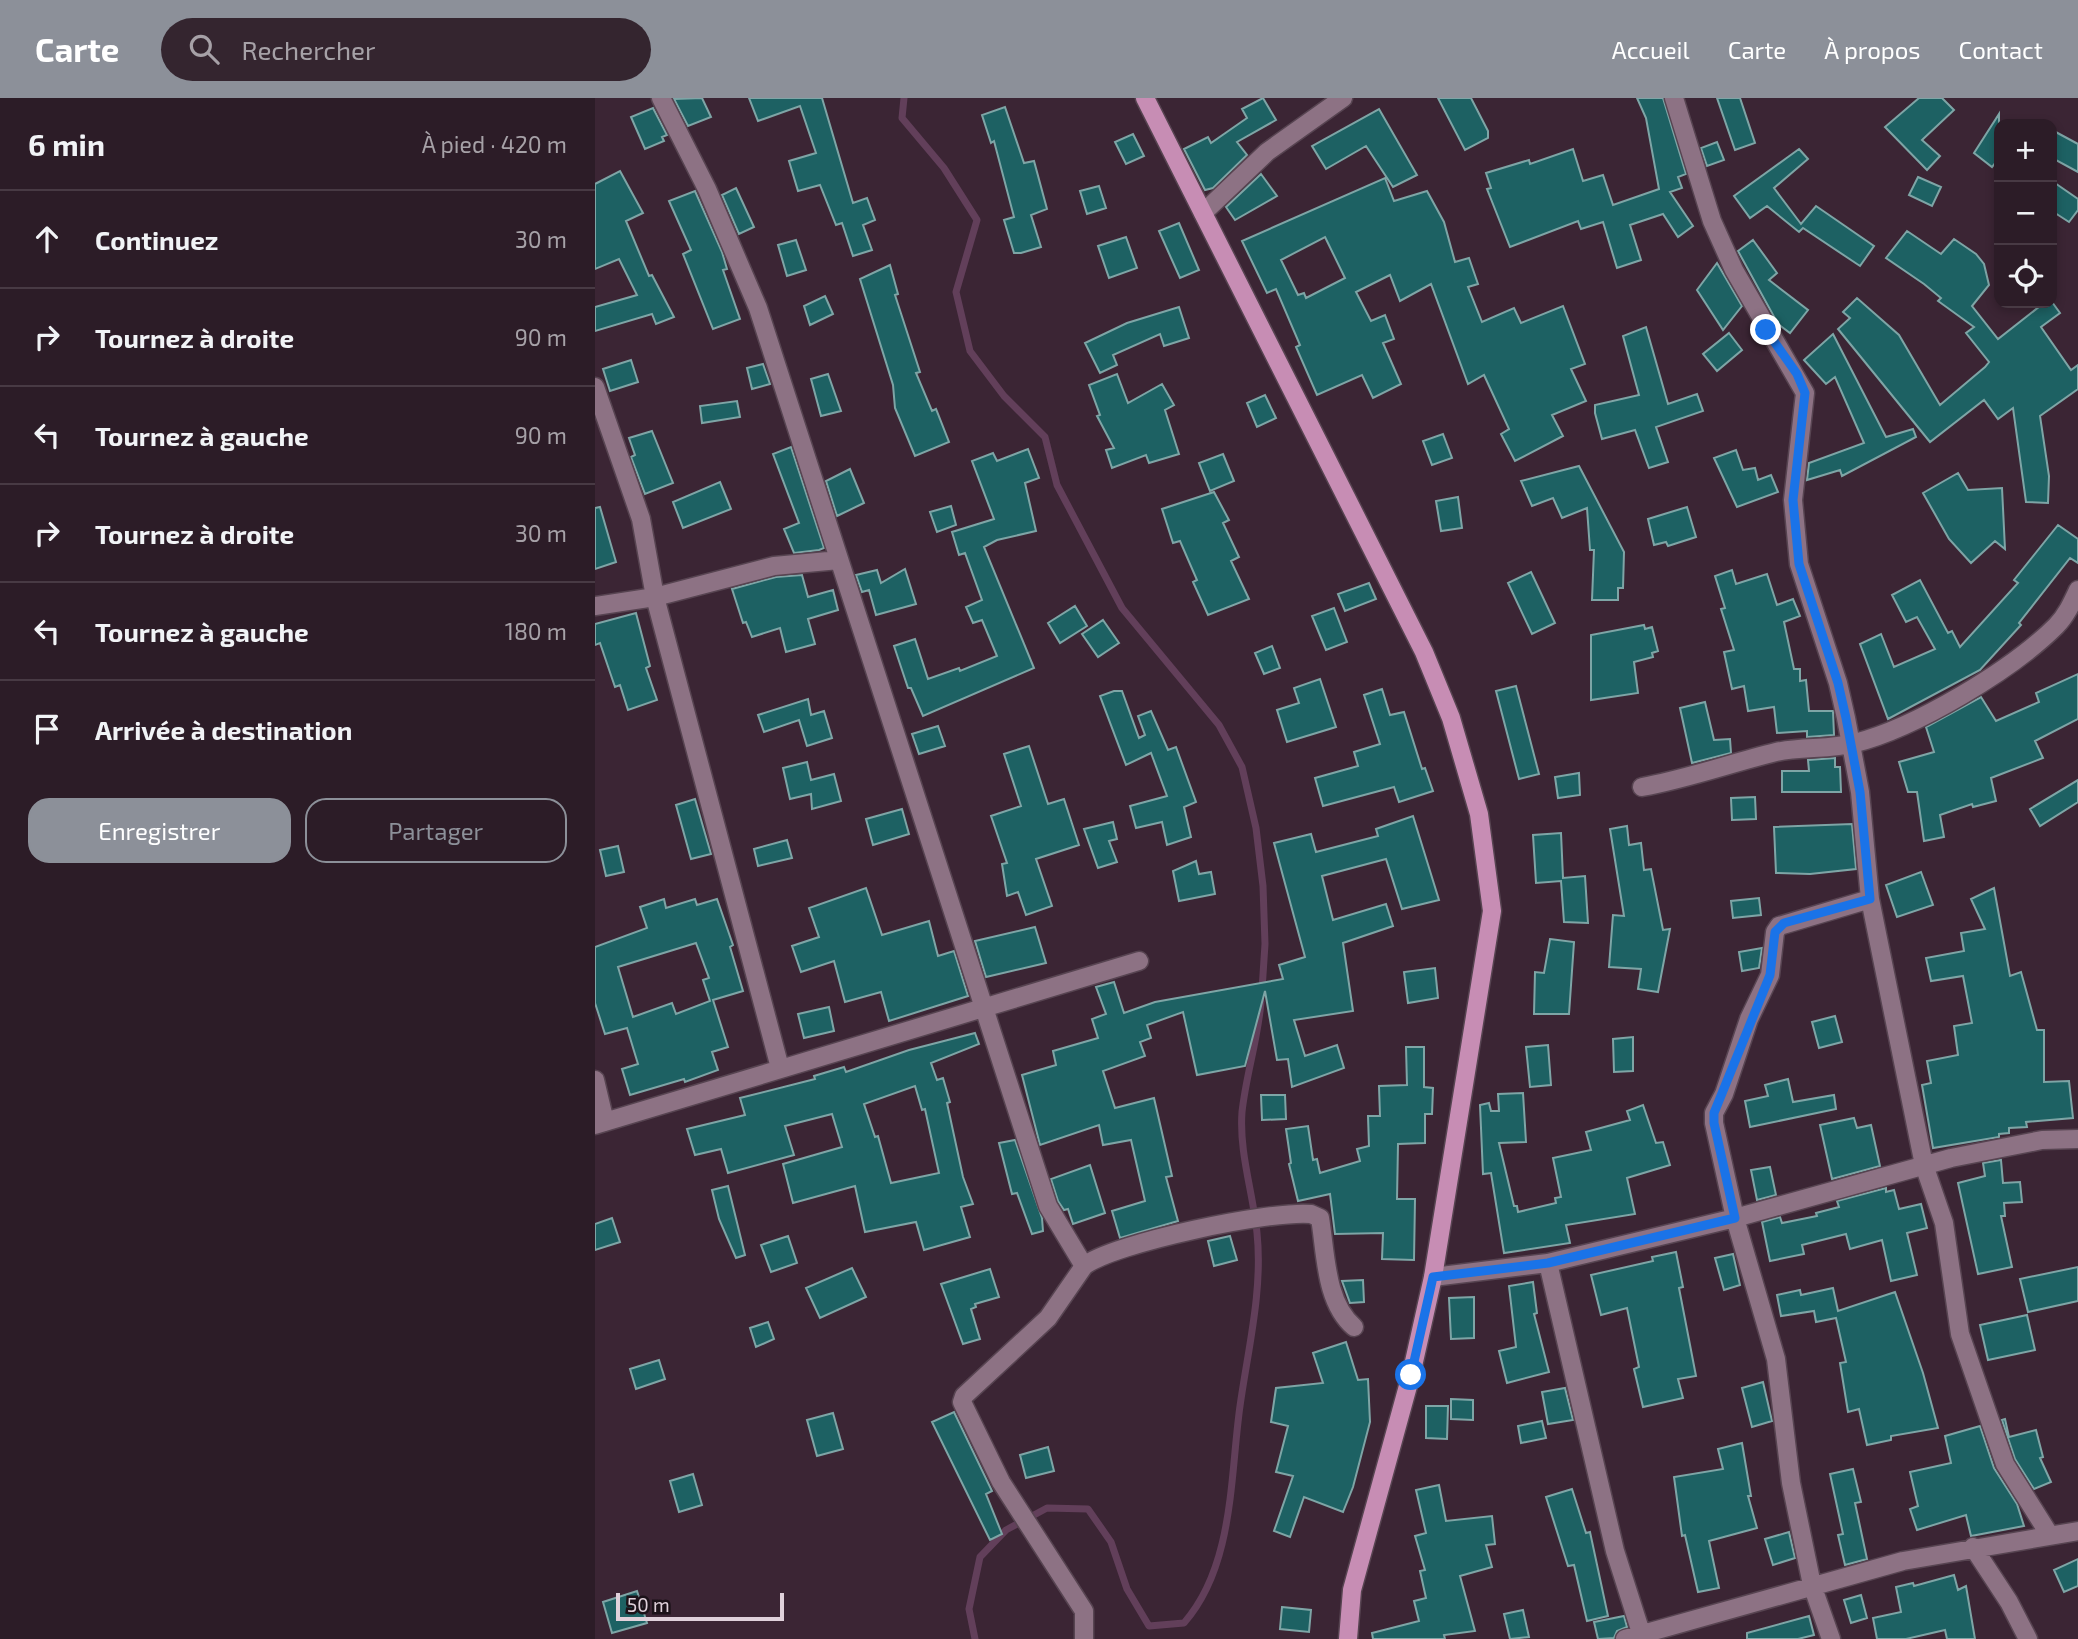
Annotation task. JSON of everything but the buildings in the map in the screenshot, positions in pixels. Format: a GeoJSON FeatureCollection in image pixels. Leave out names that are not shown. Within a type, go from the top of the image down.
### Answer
{"type":"FeatureCollection","features":[{"type":"Feature","properties":{"kind":"main road"},"geometry":{"type":"LineString","coordinates":[[1145,98],[1424,652],[1451,718],[1479,814],[1492,911],[1433,1277],[1411,1375],[1352,1590],[1347,1639]]}},
{"type":"Feature","properties":{"kind":"street"},"geometry":{"type":"LineString","coordinates":[[661,98],[707,189],[758,308],[813,471],[839,560],[1048,1206],[1084,1266]]}},
{"type":"Feature","properties":{"kind":"street"},"geometry":{"type":"LineString","coordinates":[[1203,213],[1267,152],[1343,98]]}},
{"type":"Feature","properties":{"kind":"street"},"geometry":{"type":"LineString","coordinates":[[1674,98],[1712,221],[1734,271],[1805,393],[1793,500],[1799,564],[1838,683],[1851,744],[1860,792],[1870,899],[1924,1165],[1944,1223],[1959,1334],[2005,1464],[2049,1534]]}},
{"type":"Feature","properties":{"kind":"street"},"geometry":{"type":"LineString","coordinates":[[595,387],[641,519],[655,597],[780,1068]]}},
{"type":"Feature","properties":{"kind":"street"},"geometry":{"type":"LineString","coordinates":[[595,606],[655,597],[774,566],[839,560]]}},
{"type":"Feature","properties":{"kind":"street"},"geometry":{"type":"LineString","coordinates":[[1642,787],[1783,751],[1851,744],[1881,735],[1921,716],[2002,668],[2057,625],[2069,610],[2078,590]]}},
{"type":"Feature","properties":{"kind":"street"},"geometry":{"type":"LineString","coordinates":[[1831,1639],[1812,1585],[1790,1475],[1776,1359],[1735,1218],[1714,1113],[1770,975],[1775,932],[1784,923],[1870,899]]}},
{"type":"Feature","properties":{"kind":"street"},"geometry":{"type":"LineString","coordinates":[[595,1080],[600,1123],[1139,961]]}},
{"type":"Feature","properties":{"kind":"street"},"geometry":{"type":"LineString","coordinates":[[1433,1277],[1548,1263],[1735,1218],[1924,1165],[2035,1141],[2078,1139]]}},
{"type":"Feature","properties":{"kind":"street"},"geometry":{"type":"LineString","coordinates":[[1084,1639],[1084,1611],[990,1462],[963,1407],[963,1399],[1048,1318],[1084,1266],[1106,1253],[1240,1220],[1304,1213],[1319,1218],[1334,1300],[1342,1316],[1354,1327]]}},
{"type":"Feature","properties":{"kind":"street"},"geometry":{"type":"LineString","coordinates":[[1548,1263],[1637,1638],[1812,1585],[1903,1561],[2078,1531]]}},
{"type":"Feature","properties":{"kind":"street"},"geometry":{"type":"LineString","coordinates":[[1973,1547],[2009,1602],[2028,1639]]}},
{"type":"Feature","properties":{"kind":"waterway"},"geometry":{"type":"LineString","coordinates":[[904,98],[902,118],[944,168],[977,220],[956,292],[970,351],[1004,396],[1045,437],[1057,485],[1122,608],[1219,725],[1242,767],[1256,828],[1263,886],[1265,944],[1262,990]]}},
{"type":"Feature","properties":{"kind":"waterway"},"geometry":{"type":"LineString","coordinates":[[975,1639],[969,1609],[980,1557],[1006,1530],[1047,1508],[1088,1509],[1111,1542],[1127,1589],[1149,1626],[1184,1623],[1200,1600],[1212,1575],[1227,1520],[1258,1276],[1257,1233],[1244,1157],[1242,1112],[1261,1002]]}},
{"type":"Feature","properties":{"kind":"route"},"geometry":{"type":"LineString","coordinates":[[1411,1375],[1433,1277],[1548,1263],[1735,1218],[1714,1113],[1724,1094],[1749,1019],[1770,975],[1775,932],[1784,923],[1870,899],[1860,792],[1846,718],[1838,683],[1799,564],[1793,500],[1805,393],[1797,374],[1766,330]]}}]}
